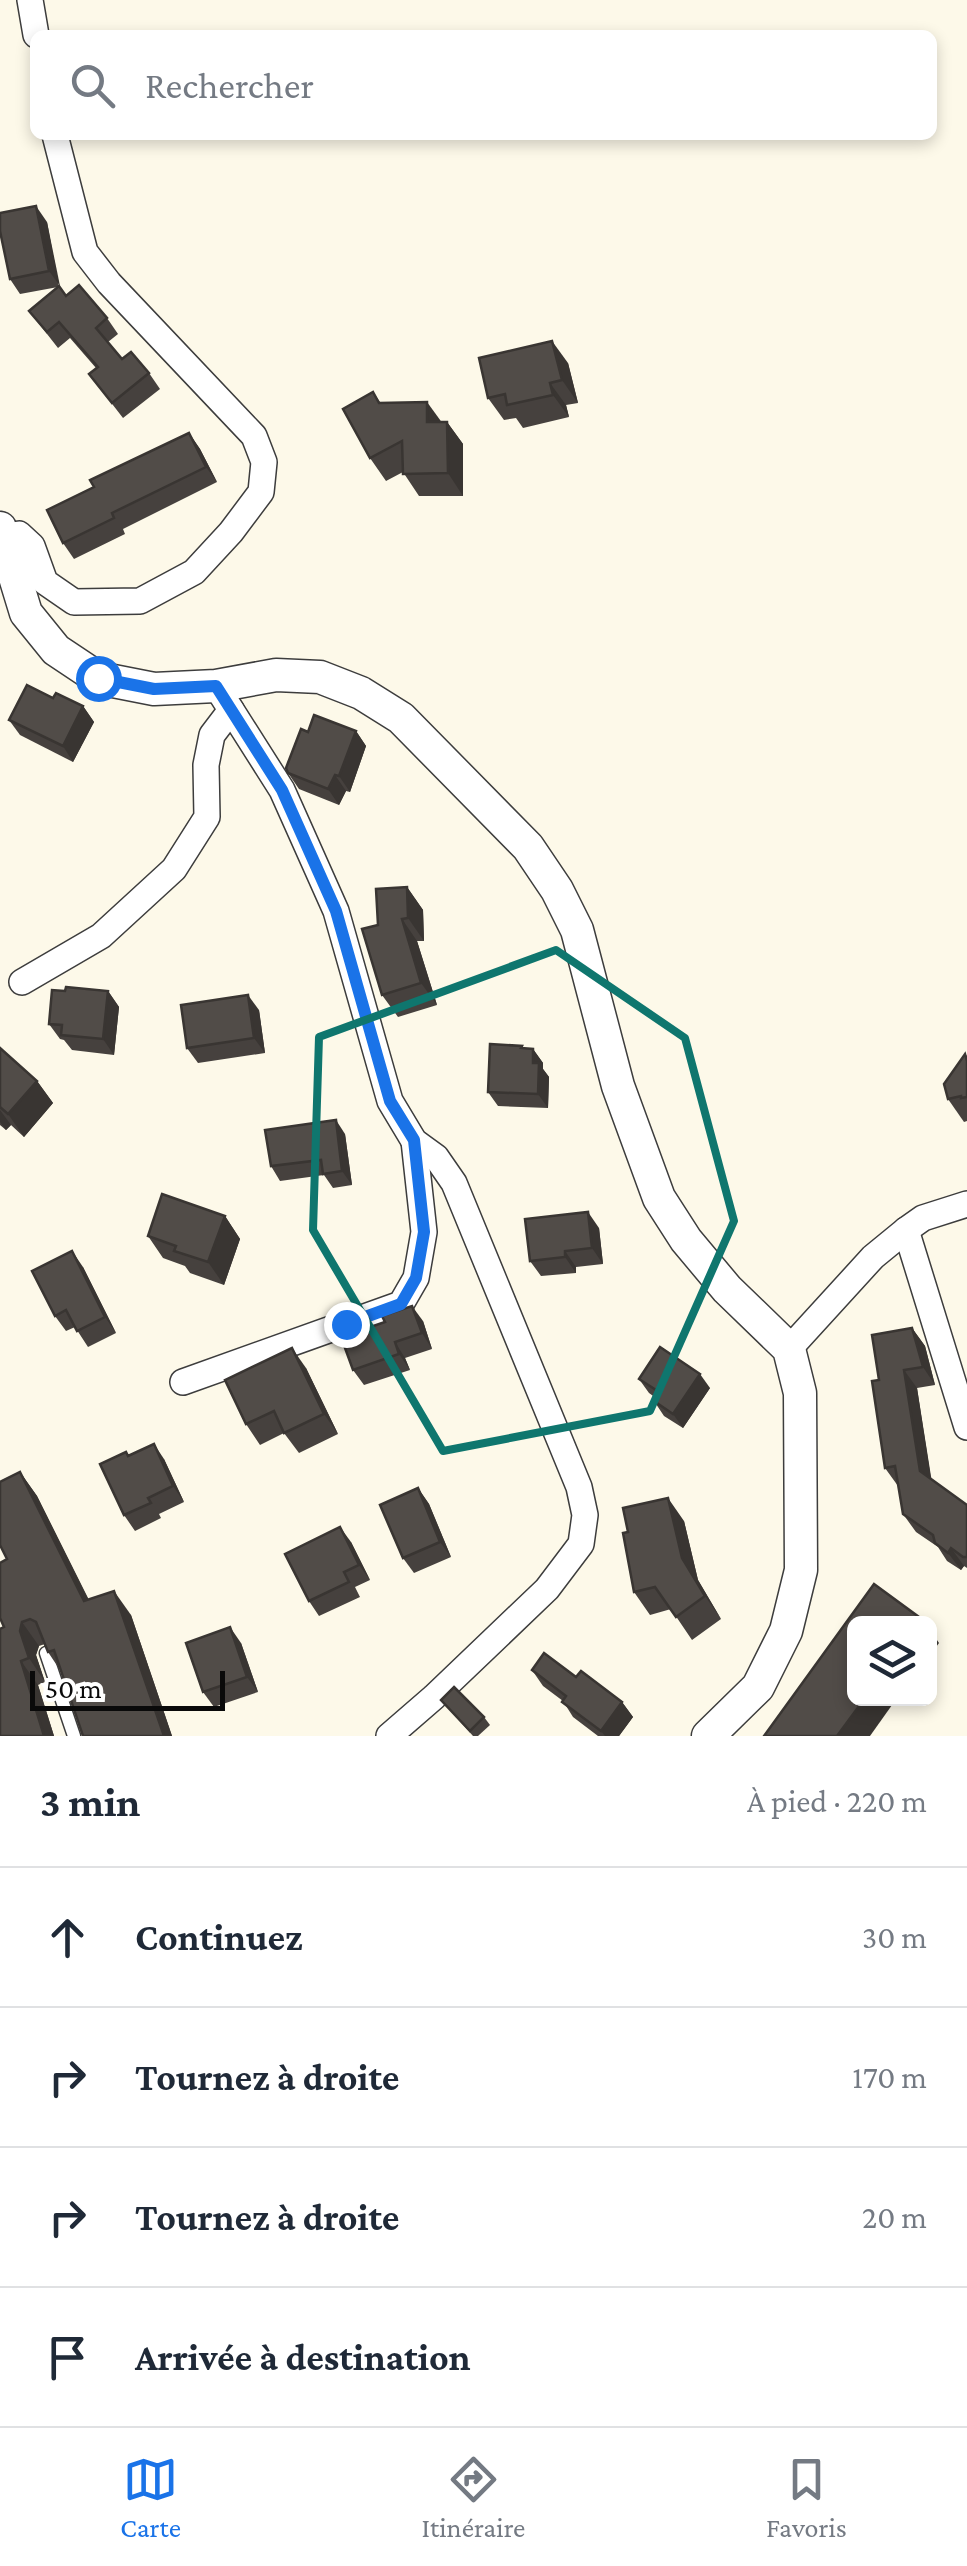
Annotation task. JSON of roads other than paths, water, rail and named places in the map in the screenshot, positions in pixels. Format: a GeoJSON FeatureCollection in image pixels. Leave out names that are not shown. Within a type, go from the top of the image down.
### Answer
{"type":"FeatureCollection","features":[{"type":"Feature","properties":{"kind":"street"},"geometry":{"type":"LineString","coordinates":[[30,0],[35,30]]}},
{"type":"Feature","properties":{"kind":"street"},"geometry":{"type":"LineString","coordinates":[[56,140],[84,252],[254,436],[264,462],[261,492],[194,572],[140,602],[74,602],[45,582],[32,546],[19,534],[1,534],[26,613],[56,650],[98,678],[223,698],[276,675],[320,677],[361,694],[402,718],[528,847],[557,890],[577,930],[618,1086],[659,1198],[686,1240],[727,1289],[789,1349],[800,1393],[801,1570],[786,1631],[758,1686],[708,1736]]}},
{"type":"Feature","properties":{"kind":"street"},"geometry":{"type":"LineString","coordinates":[[22,982],[101,936],[174,870],[207,817],[206,765],[223,698]]}},
{"type":"Feature","properties":{"kind":"street"},"geometry":{"type":"LineString","coordinates":[[223,698],[282,790],[336,911],[390,1101],[414,1140],[436,1158],[454,1183],[579,1487],[585,1516],[581,1544],[547,1589],[388,1736]]}},
{"type":"Feature","properties":{"kind":"street"},"geometry":{"type":"LineString","coordinates":[[184,1382],[401,1304],[416,1278],[424,1232],[414,1140]]}},
{"type":"Feature","properties":{"kind":"street"},"geometry":{"type":"LineString","coordinates":[[789,1349],[874,1257],[906,1230],[924,1218],[967,1204]]}},
{"type":"Feature","properties":{"kind":"street"},"geometry":{"type":"LineString","coordinates":[[906,1230],[967,1427]]}},
{"type":"Feature","properties":{"kind":"lane"},"geometry":{"type":"LineString","coordinates":[[46,1653],[74,1736]]}}]}
